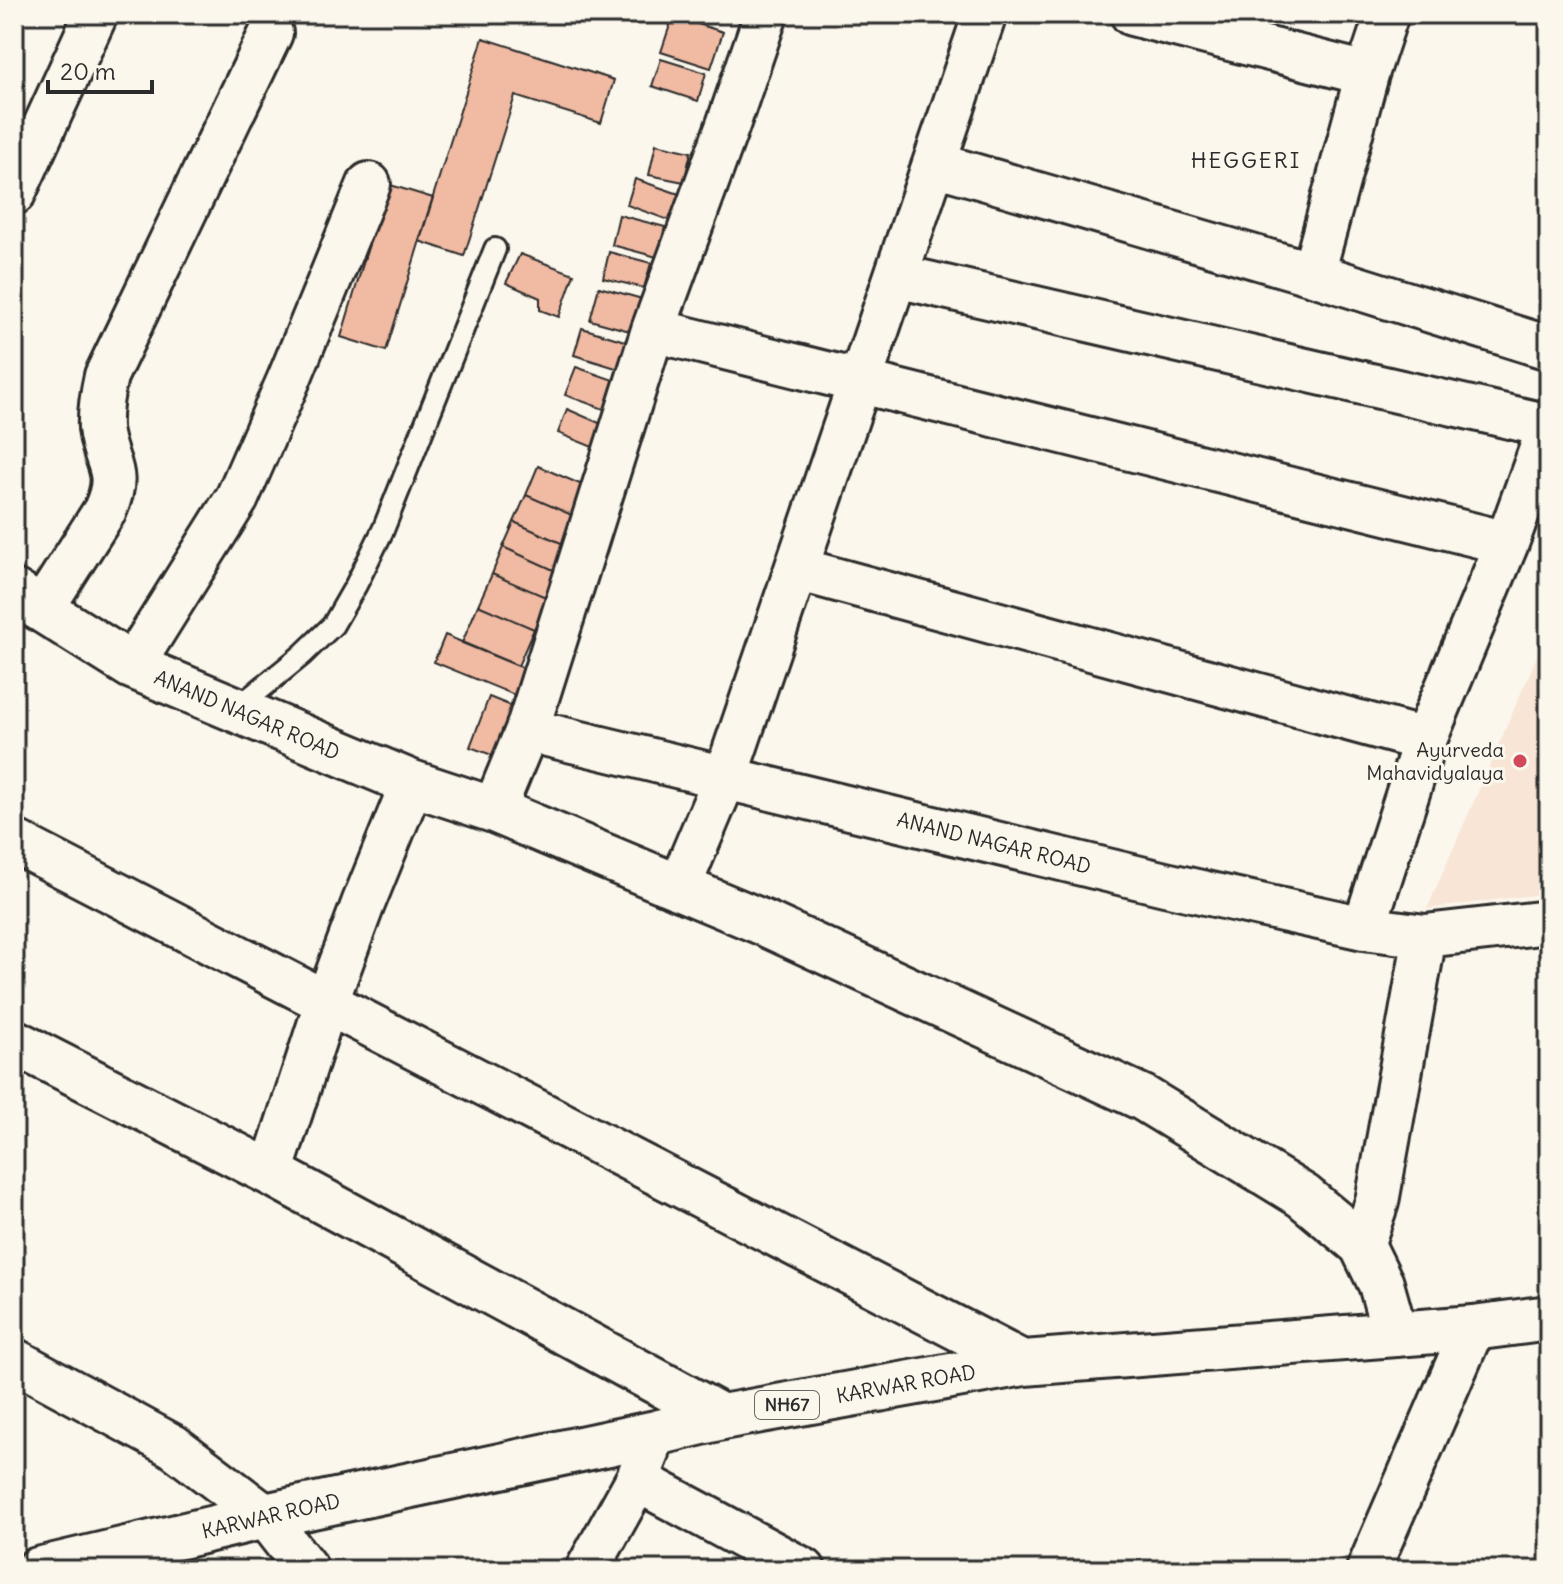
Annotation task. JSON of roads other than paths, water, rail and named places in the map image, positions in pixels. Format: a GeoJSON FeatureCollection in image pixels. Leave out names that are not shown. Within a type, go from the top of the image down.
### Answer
{"type":"FeatureCollection","features":[{"type":"Feature","properties":{"kind":"main road","name":"ANAND NAGAR ROAD"},"geometry":{"type":"LineString","coordinates":[[28,600],[132,666],[412,783],[494,810],[764,923],[1143,1098],[1303,1196],[1362,1245],[1381,1284],[1395,1334]]}},
{"type":"Feature","properties":{"kind":"main road"},"geometry":{"type":"LineString","coordinates":[[14,1042],[271,1173],[722,1417]]}},
{"type":"Feature","properties":{"kind":"main road","name":"KARWAR ROAD"},"geometry":{"type":"LineString","coordinates":[[38,1570],[86,1565],[265,1516],[722,1417],[1024,1363],[1473,1328],[1549,1318]]}},
{"type":"Feature","properties":{"kind":"street"},"geometry":{"type":"LineString","coordinates":[[14,193],[96,14]]}},
{"type":"Feature","properties":{"kind":"street"},"geometry":{"type":"LineString","coordinates":[[494,810],[527,730],[653,330],[766,14]]}},
{"type":"Feature","properties":{"kind":"street"},"geometry":{"type":"LineString","coordinates":[[679,887],[725,778],[985,14]]}},
{"type":"Feature","properties":{"kind":"street"},"geometry":{"type":"LineString","coordinates":[[1132,14],[1367,74]]}},
{"type":"Feature","properties":{"kind":"street"},"geometry":{"type":"LineString","coordinates":[[1313,274],[1367,74],[1387,14]]}},
{"type":"Feature","properties":{"kind":"street"},"geometry":{"type":"LineString","coordinates":[[28,600],[105,510],[113,492],[114,472],[100,431],[100,405],[106,376],[271,33]]}},
{"type":"Feature","properties":{"kind":"street"},"geometry":{"type":"LineString","coordinates":[[935,164],[1313,274],[1549,348]]}},
{"type":"Feature","properties":{"kind":"street"},"geometry":{"type":"LineString","coordinates":[[132,666],[237,498],[369,184]]}},
{"type":"Feature","properties":{"kind":"street"},"geometry":{"type":"LineString","coordinates":[[897,276],[1549,427],[1507,543],[1425,740],[1364,928]]}},
{"type":"Feature","properties":{"kind":"street"},"geometry":{"type":"LineString","coordinates":[[653,330],[1507,543]]}},
{"type":"Feature","properties":{"kind":"street"},"geometry":{"type":"LineString","coordinates":[[797,569],[1425,740]]}},
{"type":"Feature","properties":{"kind":"street","name":"ANAND NAGAR ROAD"},"geometry":{"type":"LineString","coordinates":[[527,730],[1165,884],[1364,928],[1425,936],[1549,922]]}},
{"type":"Feature","properties":{"kind":"street"},"geometry":{"type":"LineString","coordinates":[[271,1173],[327,1001],[412,783]]}},
{"type":"Feature","properties":{"kind":"street"},"geometry":{"type":"LineString","coordinates":[[14,841],[1024,1363]]}},
{"type":"Feature","properties":{"kind":"street"},"geometry":{"type":"LineString","coordinates":[[1362,1245],[1380,1188],[1425,936]]}},
{"type":"Feature","properties":{"kind":"street"},"geometry":{"type":"LineString","coordinates":[[1368,1570],[1473,1328]]}},
{"type":"Feature","properties":{"kind":"street"},"geometry":{"type":"LineString","coordinates":[[14,1360],[173,1446],[265,1516],[307,1570]]}},
{"type":"Feature","properties":{"kind":"street"},"geometry":{"type":"LineString","coordinates":[[587,1570],[637,1480],[656,1433]]}},
{"type":"Feature","properties":{"kind":"street"},"geometry":{"type":"LineString","coordinates":[[637,1480],[804,1570]]}},
{"type":"Feature","properties":{"kind":"lane"},"geometry":{"type":"LineString","coordinates":[[234,710],[302,655],[333,625],[356,585],[383,530],[495,249]]}},
{"type":"Feature","properties":{"kind":"place","name":"Ayurveda Mahavidyalaya"},"geometry":{"type":"Point","coordinates":[1520,761]}},
{"type":"Feature","properties":{"kind":"district","name":"HEGGERI"},"geometry":{"type":"Point","coordinates":[1246,160]}}]}
